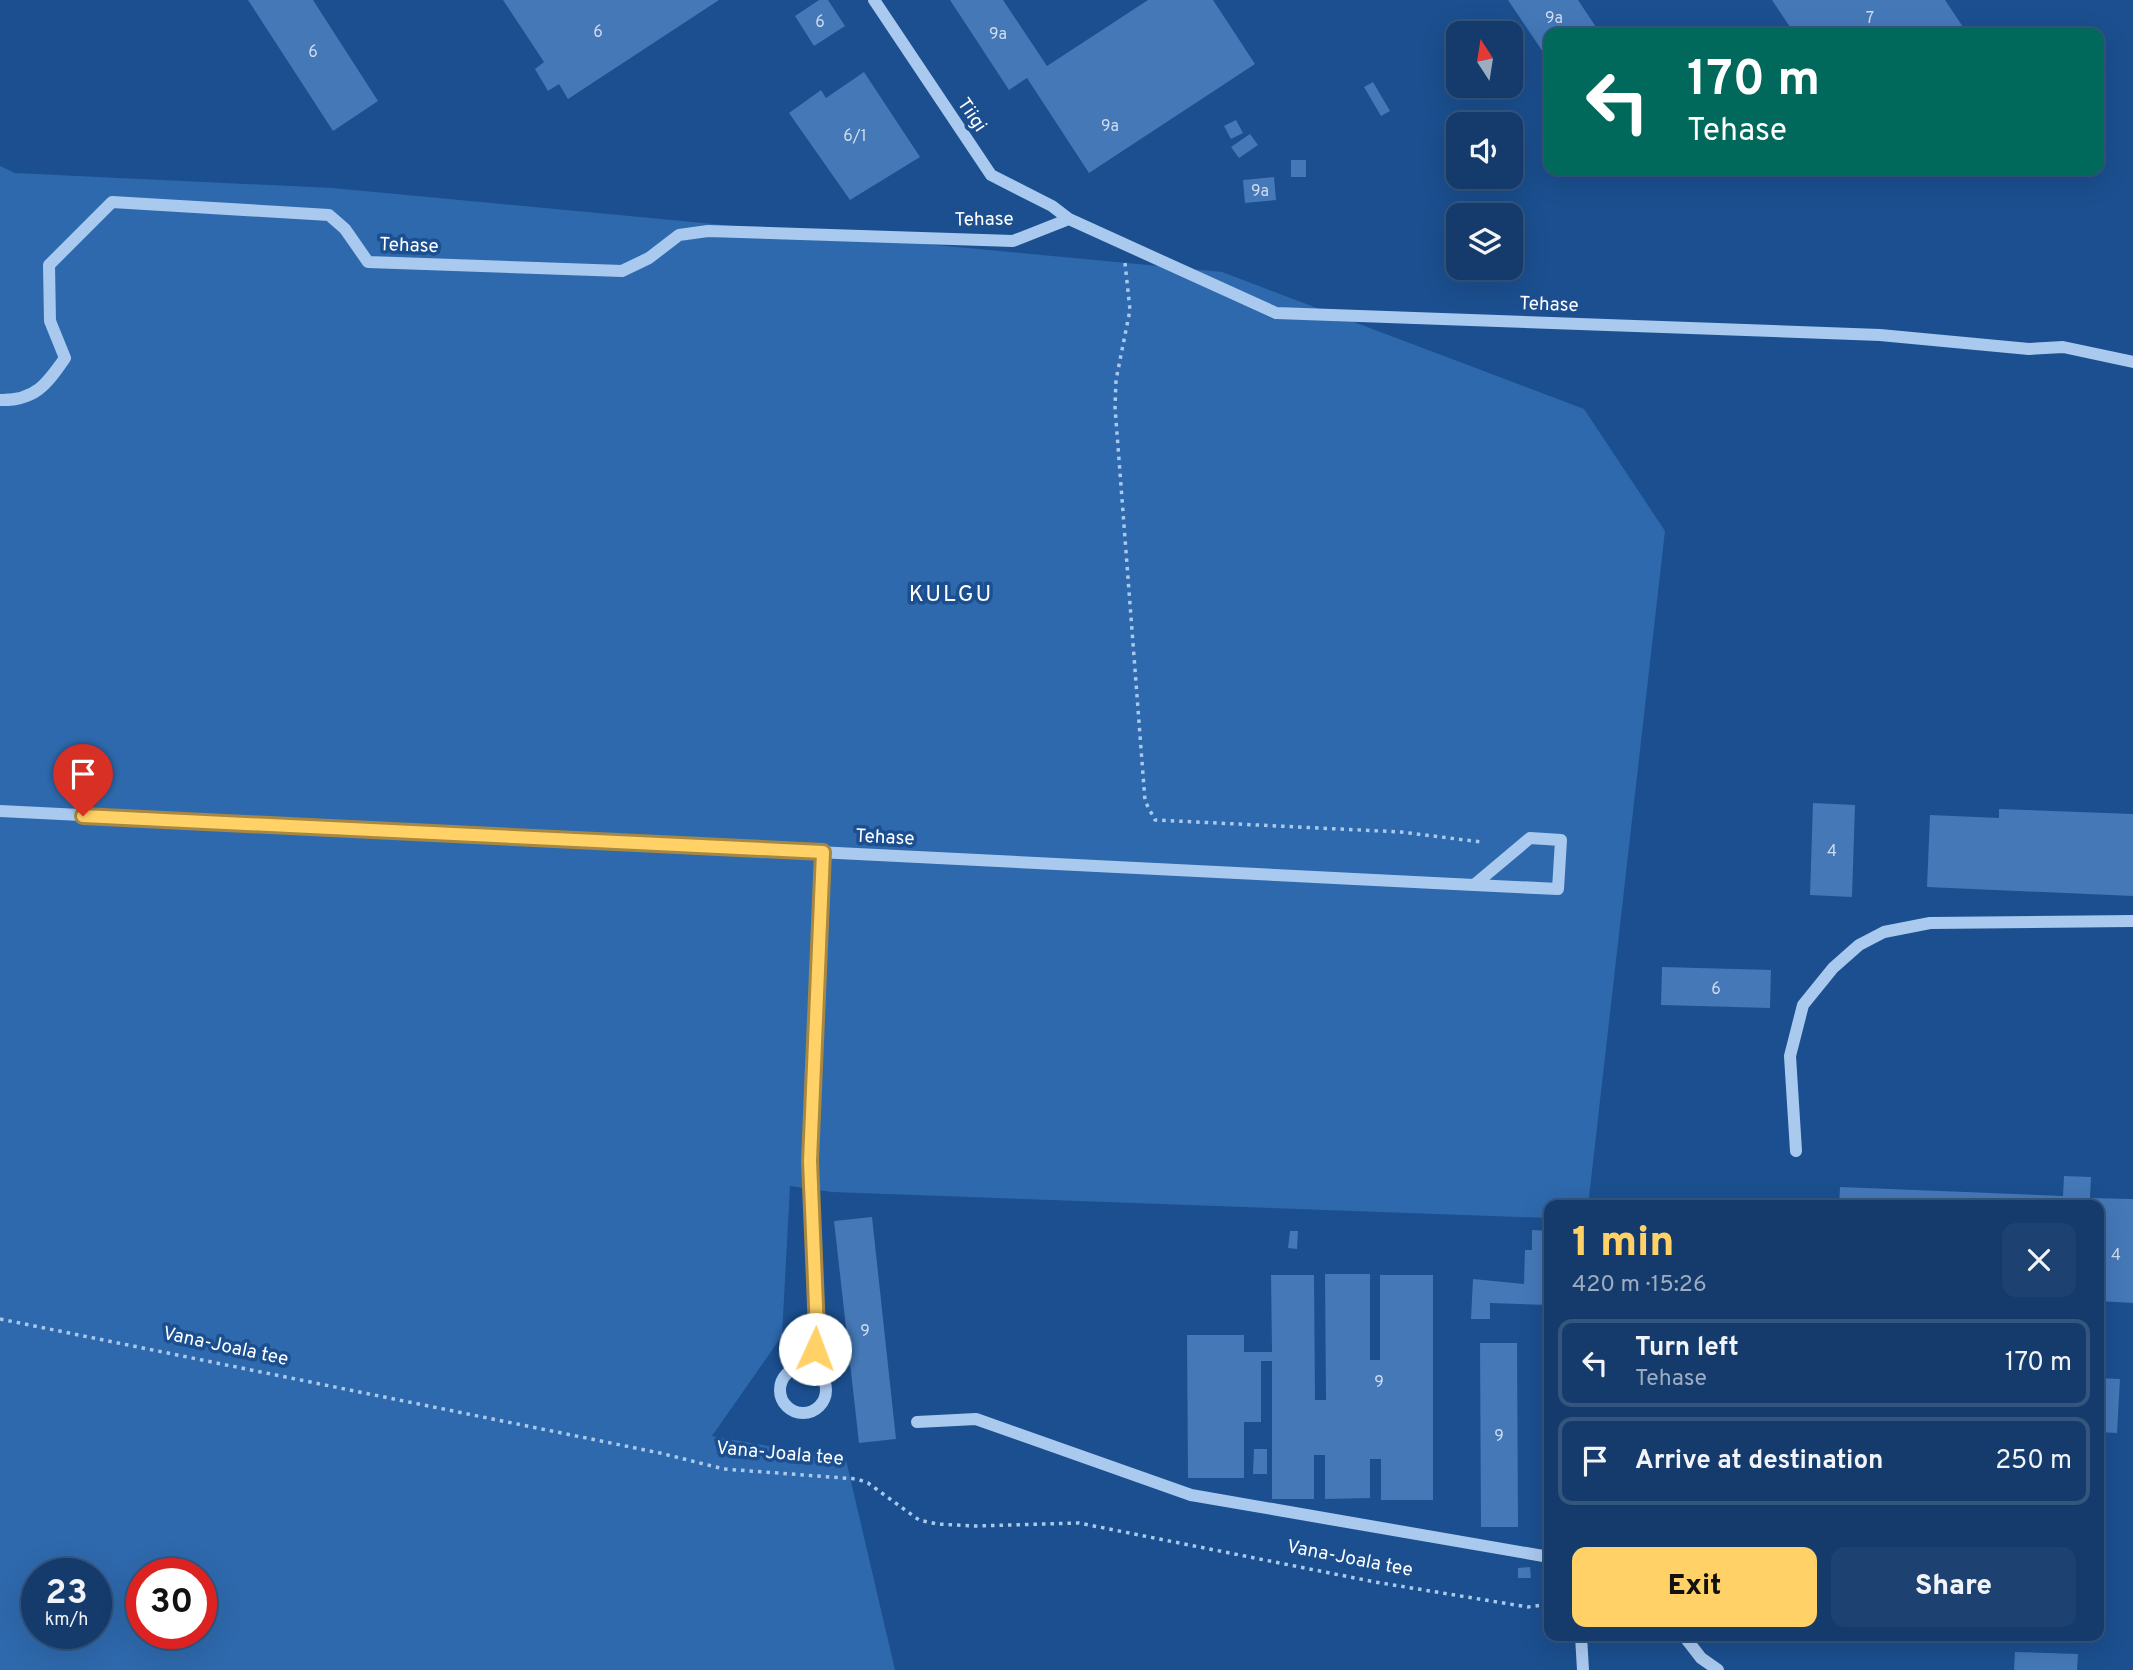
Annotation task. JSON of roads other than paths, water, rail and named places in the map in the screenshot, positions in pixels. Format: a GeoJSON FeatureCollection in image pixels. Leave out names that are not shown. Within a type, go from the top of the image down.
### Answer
{"type":"FeatureCollection","features":[{"type":"Feature","properties":{"kind":"street","name":"Tiigi"},"geometry":{"type":"LineString","coordinates":[[874,0],[991,175],[1052,206],[1069,219]]}},
{"type":"Feature","properties":{"kind":"street","name":"Tehase"},"geometry":{"type":"LineString","coordinates":[[0,400],[16,400],[45,387],[65,358],[50,321],[49,265],[112,202],[329,215],[345,229],[368,262],[622,271],[649,258],[679,235],[708,231],[1013,241],[1069,219],[1276,313],[1880,335],[2029,349],[2063,346],[2133,362]]}},
{"type":"Feature","properties":{"kind":"street","name":"Tehase"},"geometry":{"type":"LineString","coordinates":[[0,811],[1474,885],[1558,889],[1561,840],[1530,838],[1474,885]]}},
{"type":"Feature","properties":{"kind":"street"},"geometry":{"type":"LineString","coordinates":[[813,1369],[817,1330],[810,1161],[823,852]]}},
{"type":"Feature","properties":{"kind":"street"},"geometry":{"type":"LineString","coordinates":[[1796,1151],[1790,1056],[1803,1005],[1833,968],[1858,945],[1884,932],[1930,923],[2133,920]]}},
{"type":"Feature","properties":{"kind":"street"},"geometry":{"type":"LineString","coordinates":[[917,1422],[976,1419],[1191,1494],[1544,1556]]}},
{"type":"Feature","properties":{"kind":"street"},"geometry":{"type":"LineString","coordinates":[[1581,1641],[1583,1670]]}},
{"type":"Feature","properties":{"kind":"street"},"geometry":{"type":"LineString","coordinates":[[1688,1641],[1701,1658],[1718,1670]]}},
{"type":"Feature","properties":{"kind":"district","name":"KULGU"},"geometry":{"type":"Point","coordinates":[951,593]}}]}
